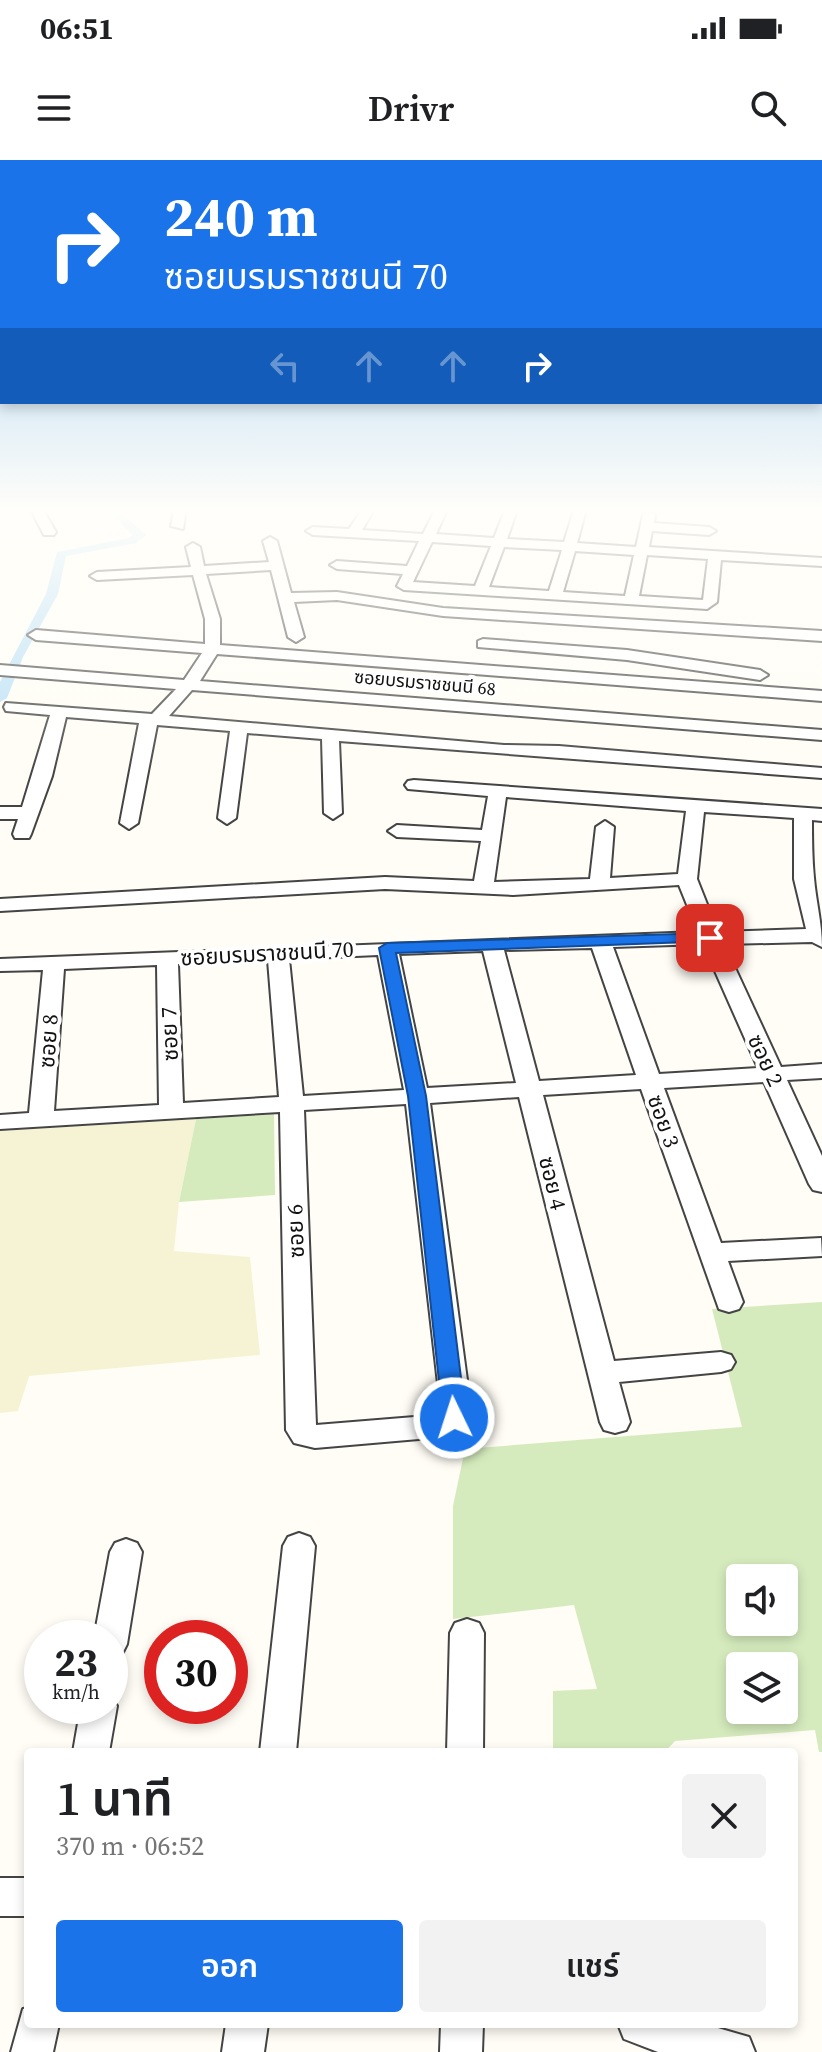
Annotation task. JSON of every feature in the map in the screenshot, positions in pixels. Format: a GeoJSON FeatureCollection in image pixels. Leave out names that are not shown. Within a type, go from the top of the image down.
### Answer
{"type":"FeatureCollection","features":[{"type":"Feature","properties":{"kind":"street"},"geometry":{"type":"LineString","coordinates":[[129,823],[152,720],[188,684],[212,648],[214,633],[205,598]]}},
{"type":"Feature","properties":{"kind":"street"},"geometry":{"type":"LineString","coordinates":[[285,598],[296,637]]}},
{"type":"Feature","properties":{"kind":"street"},"geometry":{"type":"LineString","coordinates":[[352,598],[524,623],[801,641],[822,636]]}},
{"type":"Feature","properties":{"kind":"street"},"geometry":{"type":"LineString","coordinates":[[590,598],[707,605],[710,598]]}},
{"type":"Feature","properties":{"kind":"street"},"geometry":{"type":"LineString","coordinates":[[36,635],[212,648],[577,696],[609,679],[813,715]]}},
{"type":"Feature","properties":{"kind":"street"},"geometry":{"type":"LineString","coordinates":[[483,644],[614,654],[706,666],[733,673],[822,679]]}},
{"type":"Feature","properties":{"kind":"street"},"geometry":{"type":"LineString","coordinates":[[609,679],[614,654]]}},
{"type":"Feature","properties":{"kind":"street","name":"ซอยบรมราชชนนี 68"},"geometry":{"type":"LineString","coordinates":[[0,670],[188,684],[577,696],[813,715]]}},
{"type":"Feature","properties":{"kind":"street"},"geometry":{"type":"LineString","coordinates":[[559,751],[577,696]]}},
{"type":"Feature","properties":{"kind":"street"},"geometry":{"type":"LineString","coordinates":[[12,707],[504,750],[559,751],[822,773]]}},
{"type":"Feature","properties":{"kind":"street"},"geometry":{"type":"LineString","coordinates":[[22,834],[43,776],[59,711]]}},
{"type":"Feature","properties":{"kind":"street"},"geometry":{"type":"LineString","coordinates":[[227,818],[239,727]]}},
{"type":"Feature","properties":{"kind":"street"},"geometry":{"type":"LineString","coordinates":[[330,735],[333,813]]}},
{"type":"Feature","properties":{"kind":"street"},"geometry":{"type":"LineString","coordinates":[[414,785],[813,814],[803,882],[821,937]]}},
{"type":"Feature","properties":{"kind":"street"},"geometry":{"type":"LineString","coordinates":[[483,889],[498,789]]}},
{"type":"Feature","properties":{"kind":"street"},"geometry":{"type":"LineString","coordinates":[[0,905],[385,883],[483,889],[687,879],[696,804]]}},
{"type":"Feature","properties":{"kind":"street"},"geometry":{"type":"LineString","coordinates":[[0,813],[28,813]]}},
{"type":"Feature","properties":{"kind":"street"},"geometry":{"type":"LineString","coordinates":[[599,884],[605,827]]}},
{"type":"Feature","properties":{"kind":"street"},"geometry":{"type":"LineString","coordinates":[[397,831],[491,836]]}},
{"type":"Feature","properties":{"kind":"street","name":"ซอย 2"},"geometry":{"type":"LineString","coordinates":[[687,879],[710,938],[822,1184]]}},
{"type":"Feature","properties":{"kind":"street","name":"ซอยบรมราชชนนี 70"},"geometry":{"type":"LineString","coordinates":[[0,965],[492,944],[821,937]]}},
{"type":"Feature","properties":{"kind":"street","name":"ซอย 3"},"geometry":{"type":"LineString","coordinates":[[600,941],[729,1302]]}},
{"type":"Feature","properties":{"kind":"street","name":"ซอย 4"},"geometry":{"type":"LineString","coordinates":[[492,944],[615,1422]]}},
{"type":"Feature","properties":{"kind":"street"},"geometry":{"type":"LineString","coordinates":[[387,948],[417,1096]]}},
{"type":"Feature","properties":{"kind":"street","name":"ซอย 6"},"geometry":{"type":"LineString","coordinates":[[278,953],[292,1104],[301,1430],[310,1437],[442,1426],[450,1423],[456,1410],[417,1096]]}},
{"type":"Feature","properties":{"kind":"street","name":"ซอย 7"},"geometry":{"type":"LineString","coordinates":[[167,958],[171,1111]]}},
{"type":"Feature","properties":{"kind":"street","name":"ซอย 8"},"geometry":{"type":"LineString","coordinates":[[41,1119],[54,963]]}},
{"type":"Feature","properties":{"kind":"street"},"geometry":{"type":"LineString","coordinates":[[0,1122],[822,1071]]}},
{"type":"Feature","properties":{"kind":"street"},"geometry":{"type":"LineString","coordinates":[[711,1253],[821,1247]]}},
{"type":"Feature","properties":{"kind":"street"},"geometry":{"type":"LineString","coordinates":[[602,1373],[721,1362]]}},
{"type":"Feature","properties":{"kind":"street"},"geometry":{"type":"LineString","coordinates":[[278,1748],[299,1546]]}},
{"type":"Feature","properties":{"kind":"street"},"geometry":{"type":"LineString","coordinates":[[114,1620],[126,1552]]}},
{"type":"Feature","properties":{"kind":"street"},"geometry":{"type":"LineString","coordinates":[[465,1748],[467,1633]]}},
{"type":"Feature","properties":{"kind":"street"},"geometry":{"type":"LineString","coordinates":[[92,1748],[96,1724]]}},
{"type":"Feature","properties":{"kind":"street"},"geometry":{"type":"LineString","coordinates":[[0,1897],[24,1897]]}},
{"type":"Feature","properties":{"kind":"street"},"geometry":{"type":"LineString","coordinates":[[32,2052],[37,2028]]}},
{"type":"Feature","properties":{"kind":"street"},"geometry":{"type":"LineString","coordinates":[[243,2052],[246,2028]]}},
{"type":"Feature","properties":{"kind":"street"},"geometry":{"type":"LineString","coordinates":[[461,2052],[462,2028]]}},
{"type":"Feature","properties":{"kind":"street"},"geometry":{"type":"LineString","coordinates":[[666,2034],[734,2052]]}},
{"type":"Feature","properties":{"kind":"shaded area"},"geometry":{"type":"Polygon","coordinates":[[[196,1119],[179,1202],[174,1251],[250,1257],[260,1355],[29,1376],[18,1411],[0,1413],[0,1131],[196,1119]]]}},
{"type":"Feature","properties":{"kind":"green space"},"geometry":{"type":"Polygon","coordinates":[[[274,1114],[275,1195],[179,1202],[196,1119],[274,1114]]]}},
{"type":"Feature","properties":{"kind":"green space"},"geometry":{"type":"Polygon","coordinates":[[[822,1302],[822,1752],[819,1752],[815,1730],[675,1741],[669,1748],[553,1748],[553,1691],[597,1689],[574,1605],[453,1619],[453,1506],[465,1449],[742,1427],[712,1309],[822,1302]]]}},
{"type":"Feature","properties":{"kind":"waterway"},"geometry":{"type":"LineString","coordinates":[[0,698],[17,657],[50,598]]}},
{"type":"Feature","properties":{"kind":"route"},"geometry":{"type":"LineString","coordinates":[[454,1418],[456,1410],[417,1096],[387,948],[710,938]]}}]}
